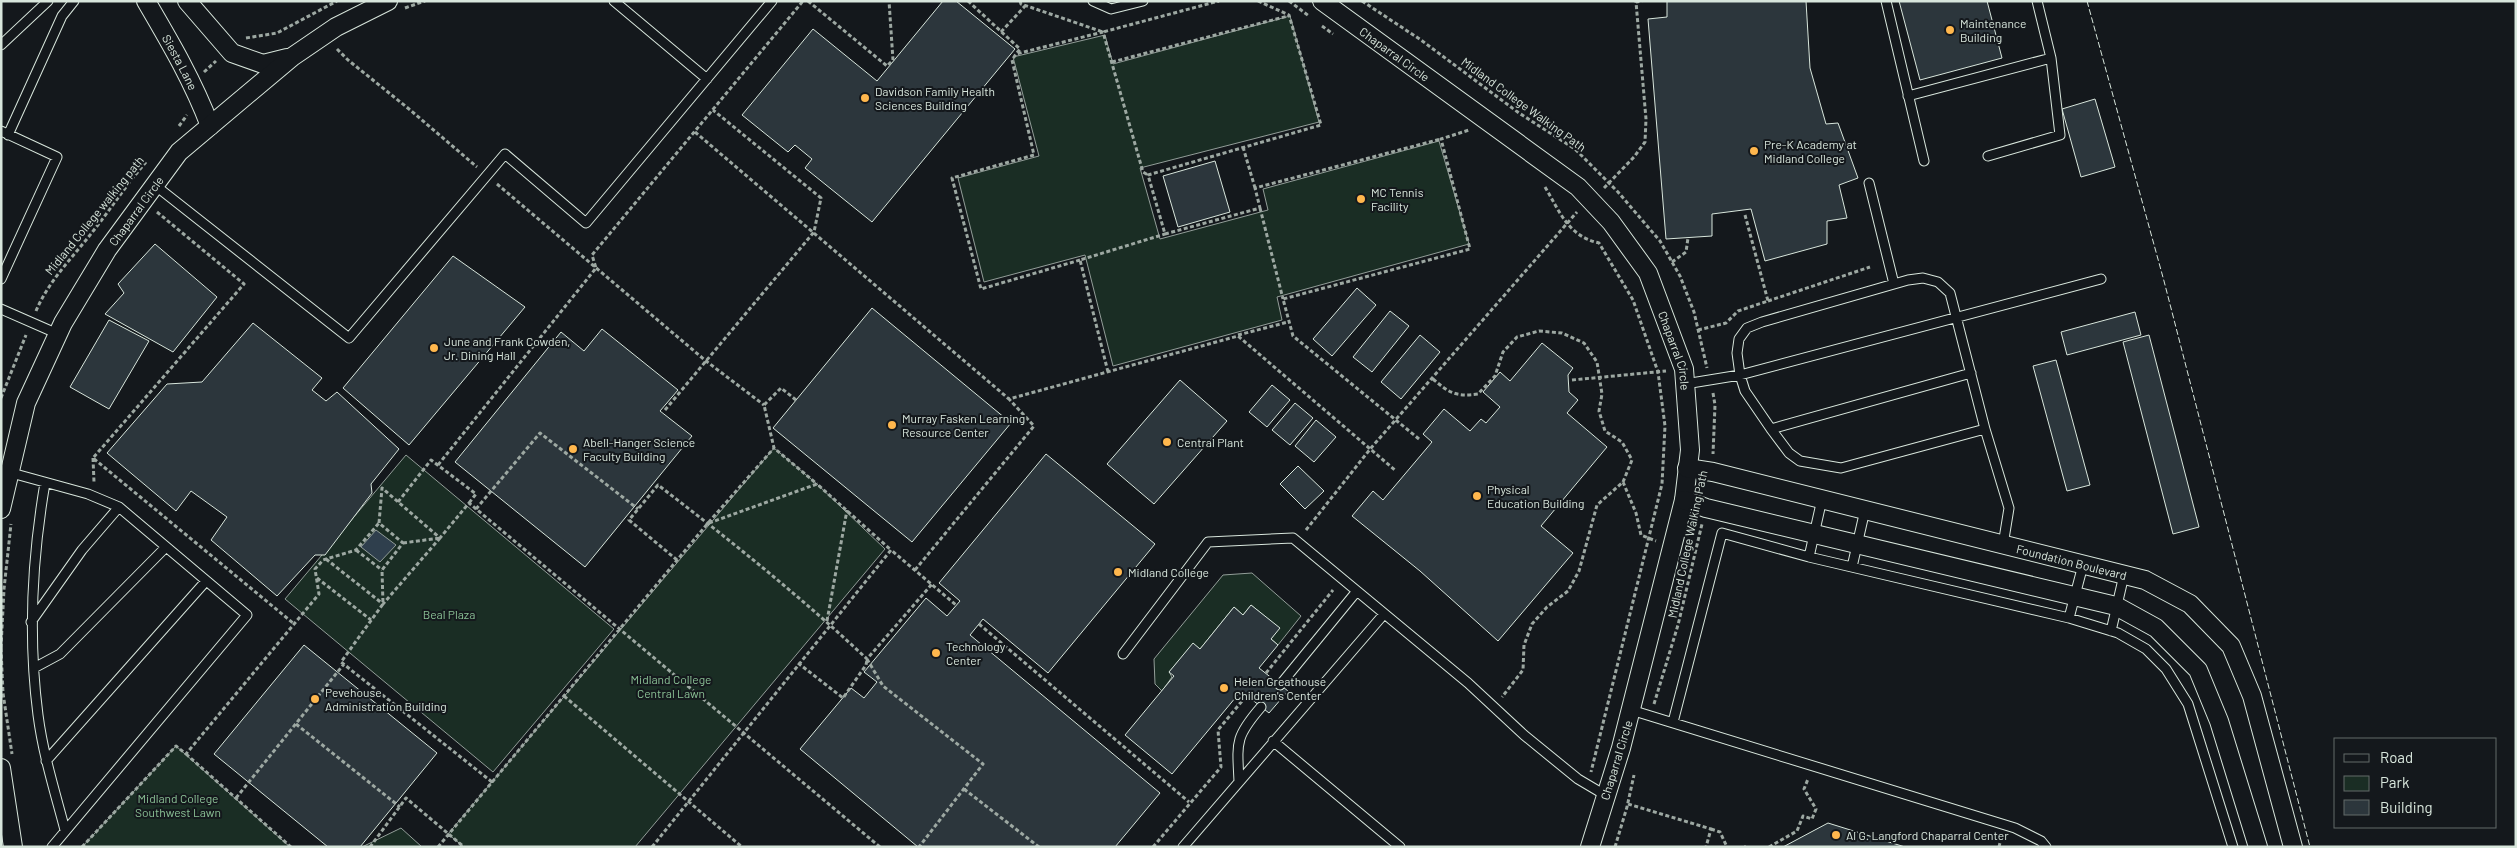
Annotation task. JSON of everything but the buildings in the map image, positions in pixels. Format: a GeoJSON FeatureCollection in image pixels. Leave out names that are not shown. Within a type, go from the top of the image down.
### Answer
{"type":"FeatureCollection","features":[{"type":"Feature","properties":{"kind":"street","name":"Siesta Lane"},"geometry":{"type":"LineString","coordinates":[[146,1],[192,81],[210,126]]}},
{"type":"Feature","properties":{"kind":"street"},"geometry":{"type":"LineString","coordinates":[[187,1],[230,44],[232,53],[263,64],[292,57]]}},
{"type":"Feature","properties":{"kind":"street","name":"Chaparral Circle"},"geometry":{"type":"LineString","coordinates":[[1322,1],[1476,123],[1578,188],[1590,199],[1611,222],[1648,273],[1685,377],[1690,450],[1684,500],[1671,545],[1631,710],[1590,847]]}},
{"type":"Feature","properties":{"kind":"street","name":"Chaparral Circle"},"geometry":{"type":"LineString","coordinates":[[7,512],[8,472],[26,403],[58,334],[107,250],[161,190],[179,152],[292,57],[327,33],[394,5]]}},
{"type":"Feature","properties":{"kind":"street","name":"Foundation Boulevard"},"geometry":{"type":"LineString","coordinates":[[1687,468],[1713,472],[2145,580],[2190,604],[2231,646],[2252,696],[2293,847]]}},
{"type":"Feature","properties":{"kind":"street"},"geometry":{"type":"LineString","coordinates":[[1684,500],[1706,508],[2116,606],[2156,628],[2198,670],[2218,721],[2258,847]]}},
{"type":"Feature","properties":{"kind":"street"},"geometry":{"type":"LineString","coordinates":[[8,765],[14,847]]}},
{"type":"Feature","properties":{"kind":"lane"},"geometry":{"type":"LineString","coordinates":[[1,45],[48,1]]}},
{"type":"Feature","properties":{"kind":"lane"},"geometry":{"type":"LineString","coordinates":[[1,278],[57,157],[5,133],[62,16],[74,1]]}},
{"type":"Feature","properties":{"kind":"lane"},"geometry":{"type":"LineString","coordinates":[[614,1],[707,79]]}},
{"type":"Feature","properties":{"kind":"lane"},"geometry":{"type":"LineString","coordinates":[[161,190],[349,338],[505,154],[586,223],[772,1]]}},
{"type":"Feature","properties":{"kind":"lane"},"geometry":{"type":"LineString","coordinates":[[1093,1],[1111,8],[1143,1]]}},
{"type":"Feature","properties":{"kind":"lane"},"geometry":{"type":"LineString","coordinates":[[1886,1],[1924,161]]}},
{"type":"Feature","properties":{"kind":"lane"},"geometry":{"type":"LineString","coordinates":[[1988,156],[2060,135],[2051,58],[2037,1]]}},
{"type":"Feature","properties":{"kind":"lane"},"geometry":{"type":"LineString","coordinates":[[1908,96],[2051,58]]}},
{"type":"Feature","properties":{"kind":"lane"},"geometry":{"type":"LineString","coordinates":[[1868,183],[1894,284]]}},
{"type":"Feature","properties":{"kind":"lane"},"geometry":{"type":"LineString","coordinates":[[1985,429],[1841,468],[1831,468],[1800,461],[1789,453],[1745,391],[1740,375],[1737,353],[1739,339],[1747,328],[1894,284],[1923,278],[1938,282],[1950,294],[1958,319],[1985,429],[2009,508],[2003,545]]}},
{"type":"Feature","properties":{"kind":"lane"},"geometry":{"type":"LineString","coordinates":[[1685,377],[1709,380],[1740,375],[1958,319],[2102,279]]}},
{"type":"Feature","properties":{"kind":"lane"},"geometry":{"type":"LineString","coordinates":[[1,308],[58,334]]}},
{"type":"Feature","properties":{"kind":"lane"},"geometry":{"type":"LineString","coordinates":[[1771,429],[1971,373]]}},
{"type":"Feature","properties":{"kind":"lane"},"geometry":{"type":"LineString","coordinates":[[8,472],[88,494],[119,507],[165,548],[247,615],[52,847]]}},
{"type":"Feature","properties":{"kind":"lane"},"geometry":{"type":"LineString","coordinates":[[45,483],[40,509],[31,622],[38,715],[46,761],[65,830]]}},
{"type":"Feature","properties":{"kind":"lane"},"geometry":{"type":"LineString","coordinates":[[1809,557],[1822,499]]}},
{"type":"Feature","properties":{"kind":"lane"},"geometry":{"type":"LineString","coordinates":[[31,622],[82,550],[119,507]]}},
{"type":"Feature","properties":{"kind":"lane"},"geometry":{"type":"LineString","coordinates":[[1852,567],[1865,510]]}},
{"type":"Feature","properties":{"kind":"lane"},"geometry":{"type":"LineString","coordinates":[[1673,722],[1722,533],[1809,557],[2069,618],[2111,631],[2146,649],[2166,669],[2188,704],[2233,847]]}},
{"type":"Feature","properties":{"kind":"lane"},"geometry":{"type":"LineString","coordinates":[[1123,654],[1208,542],[1292,538],[1468,683],[1519,731],[1589,785],[1605,795]]}},
{"type":"Feature","properties":{"kind":"lane"},"geometry":{"type":"LineString","coordinates":[[34,668],[60,654],[165,548]]}},
{"type":"Feature","properties":{"kind":"lane"},"geometry":{"type":"LineString","coordinates":[[2069,618],[2083,565]]}},
{"type":"Feature","properties":{"kind":"lane"},"geometry":{"type":"LineString","coordinates":[[2111,631],[2124,575]]}},
{"type":"Feature","properties":{"kind":"lane"},"geometry":{"type":"LineString","coordinates":[[46,761],[206,581]]}},
{"type":"Feature","properties":{"kind":"lane"},"geometry":{"type":"LineString","coordinates":[[1280,685],[1357,591]]}},
{"type":"Feature","properties":{"kind":"lane"},"geometry":{"type":"LineString","coordinates":[[1183,847],[1384,614]]}},
{"type":"Feature","properties":{"kind":"lane"},"geometry":{"type":"LineString","coordinates":[[1239,780],[1237,744],[1243,727],[1261,707]]}},
{"type":"Feature","properties":{"kind":"lane"},"geometry":{"type":"LineString","coordinates":[[1631,710],[2015,828],[2041,841],[2046,847]]}},
{"type":"Feature","properties":{"kind":"lane"},"geometry":{"type":"LineString","coordinates":[[1273,741],[1400,847]]}},
{"type":"Feature","properties":{"kind":"path"},"geometry":{"type":"LineString","coordinates":[[192,81],[212,66],[230,44],[277,33],[317,14],[337,1]]}},
{"type":"Feature","properties":{"kind":"path"},"geometry":{"type":"LineString","coordinates":[[394,5],[425,1]]}},
{"type":"Feature","properties":{"kind":"path"},"geometry":{"type":"LineString","coordinates":[[596,268],[592,255],[803,1]]}},
{"type":"Feature","properties":{"kind":"path"},"geometry":{"type":"LineString","coordinates":[[808,1],[887,66],[893,60],[889,1]]}},
{"type":"Feature","properties":{"kind":"path"},"geometry":{"type":"LineString","coordinates":[[968,1],[1020,49],[1012,60],[1034,155],[952,178],[981,289],[1165,234],[1260,208]]}},
{"type":"Feature","properties":{"kind":"path"},"geometry":{"type":"LineString","coordinates":[[1148,175],[1321,125],[1289,15],[1258,1]]}},
{"type":"Feature","properties":{"kind":"path"},"geometry":{"type":"LineString","coordinates":[[1290,1],[1312,19]]}},
{"type":"Feature","properties":{"kind":"path","name":"Midland College Walking Path"},"geometry":{"type":"LineString","coordinates":[[1362,1],[1421,40],[1500,98],[1575,149],[1610,184],[1660,241],[1680,276],[1698,330],[1707,367],[1715,405],[1713,472]]}},
{"type":"Feature","properties":{"kind":"path"},"geometry":{"type":"LineString","coordinates":[[1313,536],[1306,530],[1371,448],[1433,379],[1566,223],[1590,199],[1610,184],[1645,142],[1646,119],[1636,2],[1642,1]]}},
{"type":"Feature","properties":{"kind":"path"},"geometry":{"type":"LineString","coordinates":[[1001,32],[1025,6]]}},
{"type":"Feature","properties":{"kind":"path"},"geometry":{"type":"LineString","coordinates":[[317,14],[332,42],[348,60],[410,109],[706,361],[764,405],[774,448],[956,605]]}},
{"type":"Feature","properties":{"kind":"path"},"geometry":{"type":"LineString","coordinates":[[1112,62],[1289,15]]}},
{"type":"Feature","properties":{"kind":"path"},"geometry":{"type":"LineString","coordinates":[[1320,25],[1335,36]]}},
{"type":"Feature","properties":{"kind":"path"},"geometry":{"type":"LineString","coordinates":[[1016,54],[1103,32],[1143,172],[1148,175],[1165,234]]}},
{"type":"Feature","properties":{"kind":"path"},"geometry":{"type":"LineString","coordinates":[[1256,188],[1441,139],[1476,123],[1500,98]]}},
{"type":"Feature","properties":{"kind":"path"},"geometry":{"type":"LineString","coordinates":[[176,129],[187,116],[185,107]]}},
{"type":"Feature","properties":{"kind":"path"},"geometry":{"type":"LineString","coordinates":[[665,410],[814,232],[821,198],[714,110]]}},
{"type":"Feature","properties":{"kind":"path"},"geometry":{"type":"LineString","coordinates":[[1463,124],[1476,123]]}},
{"type":"Feature","properties":{"kind":"path"},"geometry":{"type":"LineString","coordinates":[[1476,123],[1478,135]]}},
{"type":"Feature","properties":{"kind":"path"},"geometry":{"type":"LineString","coordinates":[[695,132],[1009,399],[1034,426],[915,570]]}},
{"type":"Feature","properties":{"kind":"path"},"geometry":{"type":"LineString","coordinates":[[1283,299],[1470,249],[1441,139]]}},
{"type":"Feature","properties":{"kind":"path"},"geometry":{"type":"LineString","coordinates":[[1243,147],[1256,188],[1293,336],[1419,439]]}},
{"type":"Feature","properties":{"kind":"path","name":"Midland College walking path"},"geometry":{"type":"LineString","coordinates":[[1,398],[44,292],[96,228],[126,184],[152,156]]}},
{"type":"Feature","properties":{"kind":"path"},"geometry":{"type":"LineString","coordinates":[[1543,184],[1566,223],[1584,240],[1599,243],[1633,300],[1658,372],[1664,426],[1662,484],[1589,785]]}},
{"type":"Feature","properties":{"kind":"path"},"geometry":{"type":"LineString","coordinates":[[161,190],[153,209],[244,284],[94,458],[293,623]]}},
{"type":"Feature","properties":{"kind":"path"},"geometry":{"type":"LineString","coordinates":[[1744,215],[1768,301]]}},
{"type":"Feature","properties":{"kind":"path"},"geometry":{"type":"LineString","coordinates":[[1672,262],[1686,252],[1688,238]]}},
{"type":"Feature","properties":{"kind":"path"},"geometry":{"type":"LineString","coordinates":[[1080,260],[1108,372]]}},
{"type":"Feature","properties":{"kind":"path"},"geometry":{"type":"LineString","coordinates":[[1698,330],[1726,322],[1738,311],[1870,267]]}},
{"type":"Feature","properties":{"kind":"path"},"geometry":{"type":"LineString","coordinates":[[438,464],[596,268]]}},
{"type":"Feature","properties":{"kind":"path"},"geometry":{"type":"LineString","coordinates":[[1009,399],[1288,322]]}},
{"type":"Feature","properties":{"kind":"path"},"geometry":{"type":"LineString","coordinates":[[1433,379],[1447,391],[1462,396],[1478,394],[1494,376],[1503,352],[1517,337],[1539,331],[1562,333],[1584,344],[1597,362],[1602,394],[1599,410],[1606,431],[1622,442],[1632,460],[1623,482],[1597,505],[1579,571],[1568,591],[1547,607],[1532,624],[1524,645],[1523,670],[1502,698]]}},
{"type":"Feature","properties":{"kind":"path"},"geometry":{"type":"LineString","coordinates":[[1238,336],[1396,471]]}},
{"type":"Feature","properties":{"kind":"path"},"geometry":{"type":"LineString","coordinates":[[1572,380],[1658,372],[1685,377],[1707,367]]}},
{"type":"Feature","properties":{"kind":"path"},"geometry":{"type":"LineString","coordinates":[[764,405],[782,388],[796,400]]}},
{"type":"Feature","properties":{"kind":"path"},"geometry":{"type":"LineString","coordinates":[[476,509],[540,433],[638,509]]}},
{"type":"Feature","properties":{"kind":"path"},"geometry":{"type":"LineString","coordinates":[[438,847],[708,523],[774,448]]}},
{"type":"Feature","properties":{"kind":"path"},"geometry":{"type":"LineString","coordinates":[[398,502],[432,460],[476,494],[383,604],[341,662],[492,782]]}},
{"type":"Feature","properties":{"kind":"path"},"geometry":{"type":"LineString","coordinates":[[1623,482],[1636,513],[1641,535],[1649,539],[1703,552]]}},
{"type":"Feature","properties":{"kind":"path"},"geometry":{"type":"LineString","coordinates":[[708,523],[817,484]]}},
{"type":"Feature","properties":{"kind":"path"},"geometry":{"type":"LineString","coordinates":[[677,560],[629,520],[658,486],[708,523],[828,623],[867,659],[883,686],[983,764],[919,847]]}},
{"type":"Feature","properties":{"kind":"path"},"geometry":{"type":"LineString","coordinates":[[186,754],[319,594],[315,569],[326,559],[356,550],[379,523],[382,488],[440,538]]}},
{"type":"Feature","properties":{"kind":"path"},"geometry":{"type":"LineString","coordinates":[[469,504],[880,847]]}},
{"type":"Feature","properties":{"kind":"path","name":"Midland College Walking Path"},"geometry":{"type":"LineString","coordinates":[[1650,715],[1664,675],[1706,508]]}},
{"type":"Feature","properties":{"kind":"path"},"geometry":{"type":"LineString","coordinates":[[828,623],[847,510]]}},
{"type":"Feature","properties":{"kind":"path"},"geometry":{"type":"LineString","coordinates":[[7,512],[1,648],[8,765]]}},
{"type":"Feature","properties":{"kind":"path"},"geometry":{"type":"LineString","coordinates":[[379,523],[402,543]]}},
{"type":"Feature","properties":{"kind":"path"},"geometry":{"type":"LineString","coordinates":[[383,604],[382,570],[402,543],[440,538]]}},
{"type":"Feature","properties":{"kind":"path"},"geometry":{"type":"LineString","coordinates":[[356,550],[382,570]]}},
{"type":"Feature","properties":{"kind":"path"},"geometry":{"type":"LineString","coordinates":[[652,847],[744,733],[828,623],[891,550]]}},
{"type":"Feature","properties":{"kind":"path"},"geometry":{"type":"LineString","coordinates":[[326,559],[383,604]]}},
{"type":"Feature","properties":{"kind":"path"},"geometry":{"type":"LineString","coordinates":[[316,577],[371,620]]}},
{"type":"Feature","properties":{"kind":"path"},"geometry":{"type":"LineString","coordinates":[[1266,672],[1342,579]]}},
{"type":"Feature","properties":{"kind":"path"},"geometry":{"type":"LineString","coordinates":[[798,663],[843,698],[866,665],[867,659],[932,584]]}},
{"type":"Feature","properties":{"kind":"path"},"geometry":{"type":"LineString","coordinates":[[979,624],[1189,802]]}},
{"type":"Feature","properties":{"kind":"path"},"geometry":{"type":"LineString","coordinates":[[236,798],[344,664]]}},
{"type":"Feature","properties":{"kind":"path"},"geometry":{"type":"LineString","coordinates":[[564,696],[742,847]]}},
{"type":"Feature","properties":{"kind":"path"},"geometry":{"type":"LineString","coordinates":[[1153,847],[1189,802],[1221,767],[1218,730],[1247,696]]}},
{"type":"Feature","properties":{"kind":"path"},"geometry":{"type":"LineString","coordinates":[[296,724],[400,807]]}},
{"type":"Feature","properties":{"kind":"path"},"geometry":{"type":"LineString","coordinates":[[82,847],[176,746],[291,847]]}},
{"type":"Feature","properties":{"kind":"path"},"geometry":{"type":"LineString","coordinates":[[1615,847],[1628,804],[1634,771]]}},
{"type":"Feature","properties":{"kind":"path"},"geometry":{"type":"LineString","coordinates":[[1769,847],[1797,831],[1803,816],[1812,819],[1816,809],[1804,789],[1810,775]]}},
{"type":"Feature","properties":{"kind":"path"},"geometry":{"type":"LineString","coordinates":[[964,789],[1039,847]]}},
{"type":"Feature","properties":{"kind":"path"},"geometry":{"type":"LineString","coordinates":[[370,847],[406,798],[464,847]]}},
{"type":"Feature","properties":{"kind":"path"},"geometry":{"type":"LineString","coordinates":[[1628,804],[1720,832],[1727,847]]}},
{"type":"Feature","properties":{"kind":"path"},"geometry":{"type":"LineString","coordinates":[[1706,847],[1711,829]]}},
{"type":"Feature","properties":{"kind":"green space","name":"MC Tennis Facility"},"geometry":{"type":"Polygon","coordinates":[[[1290,16],[1319,122],[1140,168],[1160,239],[1268,210],[1263,189],[1439,141],[1469,244],[1277,297],[1282,320],[1113,366],[1085,255],[984,282],[958,178],[1039,156],[1013,57],[1105,35],[1113,64],[1290,16]]]}},
{"type":"Feature","properties":{"kind":"green space","name":"Midland College Central Lawn"},"geometry":{"type":"Polygon","coordinates":[[[774,448],[817,484],[885,549],[635,847],[464,847],[448,834],[774,448]]]}},
{"type":"Feature","properties":{"kind":"green space","name":"Beal Plaza"},"geometry":{"type":"Polygon","coordinates":[[[406,455],[614,629],[493,772],[285,599],[406,455]]]}},
{"type":"Feature","properties":{"kind":"green space"},"geometry":{"type":"Polygon","coordinates":[[[1252,573],[1301,616],[1278,645],[1271,639],[1279,628],[1251,605],[1243,615],[1234,607],[1200,649],[1193,644],[1169,672],[1172,677],[1162,691],[1155,684],[1154,659],[1223,575],[1252,573]]]}},
{"type":"Feature","properties":{"kind":"green space","name":"Midland College Southwest Lawn"},"geometry":{"type":"Polygon","coordinates":[[[176,746],[290,847],[82,847],[176,746]]]}},
{"type":"Feature","properties":{"kind":"green space"},"geometry":{"type":"Polygon","coordinates":[[[401,828],[422,847],[362,847],[401,828]]]}},
{"type":"Feature","properties":{"kind":"water"},"geometry":{"type":"Polygon","coordinates":[[[376,530],[396,545],[380,562],[361,547],[376,530]]]}},
{"type":"Feature","properties":{"kind":"fence"},"geometry":{"type":"LineString","coordinates":[[2087,1],[2164,281],[2310,847]]}},
{"type":"Feature","properties":{"kind":"place","name":"Maintenance Building"},"geometry":{"type":"Point","coordinates":[1950,30]}},
{"type":"Feature","properties":{"kind":"place","name":"Davidson Family Health Sciences Building"},"geometry":{"type":"Point","coordinates":[865,98]}},
{"type":"Feature","properties":{"kind":"place","name":"Pre-K Academy at Midland College"},"geometry":{"type":"Point","coordinates":[1754,151]}},
{"type":"Feature","properties":{"kind":"place","name":"MC Tennis Facility"},"geometry":{"type":"Point","coordinates":[1361,199]}},
{"type":"Feature","properties":{"kind":"place","name":"June and Frank Cowden, Jr. Dining Hall"},"geometry":{"type":"Point","coordinates":[434,348]}},
{"type":"Feature","properties":{"kind":"place","name":"Murray Fasken Learning Resource Center"},"geometry":{"type":"Point","coordinates":[892,425]}},
{"type":"Feature","properties":{"kind":"place","name":"Central Plant"},"geometry":{"type":"Point","coordinates":[1167,442]}},
{"type":"Feature","properties":{"kind":"place","name":"Abell-Hanger Science Faculty Building"},"geometry":{"type":"Point","coordinates":[573,449]}},
{"type":"Feature","properties":{"kind":"place","name":"Physical Education Building"},"geometry":{"type":"Point","coordinates":[1477,496]}},
{"type":"Feature","properties":{"kind":"place","name":"Midland College"},"geometry":{"type":"Point","coordinates":[1118,572]}},
{"type":"Feature","properties":{"kind":"place","name":"Technology Center"},"geometry":{"type":"Point","coordinates":[936,653]}},
{"type":"Feature","properties":{"kind":"place","name":"Helen Greathouse Children's Center"},"geometry":{"type":"Point","coordinates":[1224,688]}},
{"type":"Feature","properties":{"kind":"place","name":"Pevehouse Administration Building"},"geometry":{"type":"Point","coordinates":[315,699]}},
{"type":"Feature","properties":{"kind":"place","name":"Al G. Langford Chaparral Center"},"geometry":{"type":"Point","coordinates":[1836,835]}}]}
